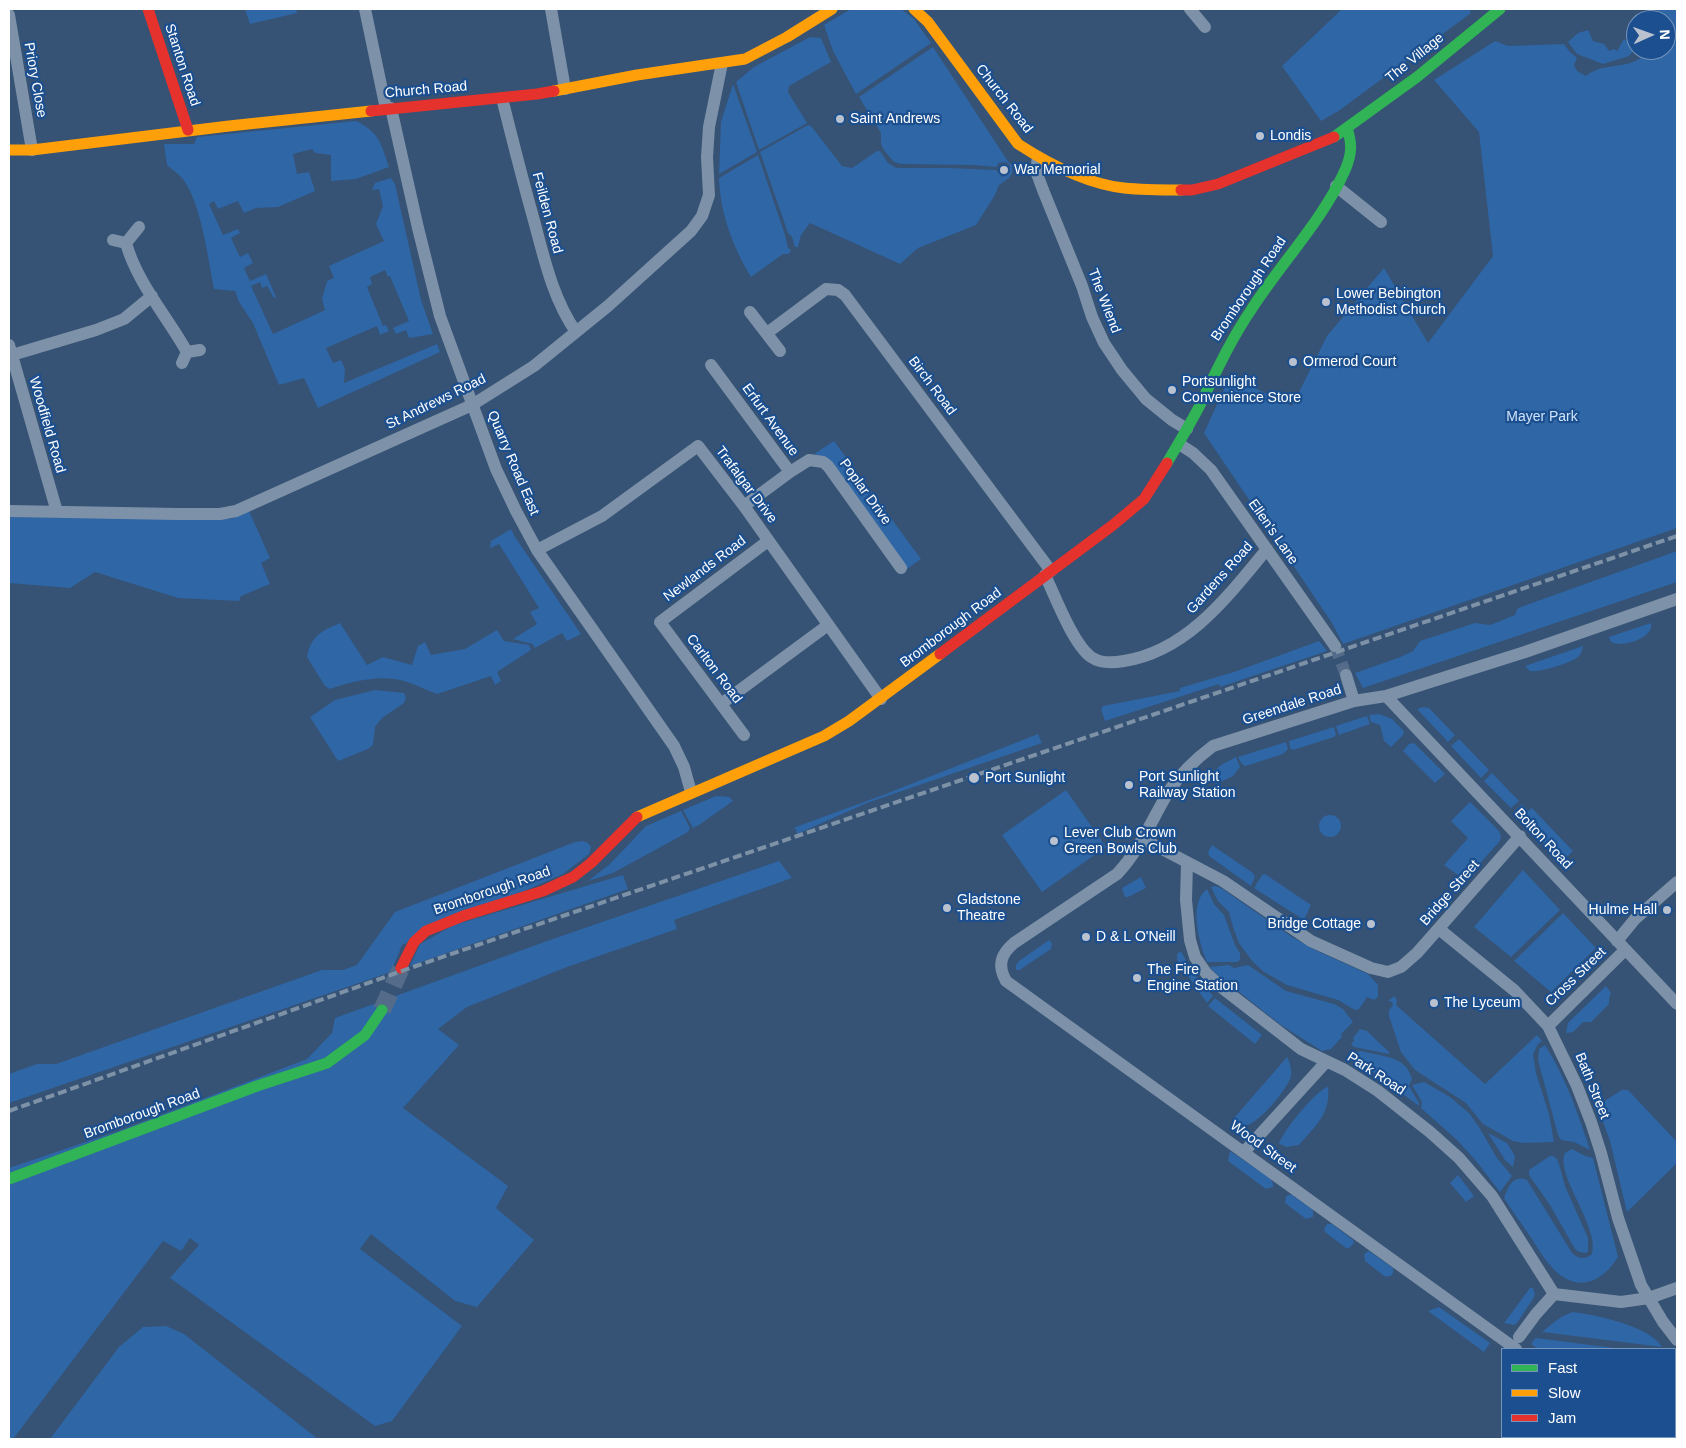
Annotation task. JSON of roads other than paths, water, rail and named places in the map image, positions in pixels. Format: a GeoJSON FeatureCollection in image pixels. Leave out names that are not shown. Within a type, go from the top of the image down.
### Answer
{"type":"FeatureCollection","features":[{"type":"Feature","properties":{"kind":"street","name":"Stanton Road"},"geometry":{"type":"LineString","coordinates":[[148,9],[188,130]]}},
{"type":"Feature","properties":{"kind":"street","name":"Quarry Road East"},"geometry":{"type":"LineString","coordinates":[[365,9],[440,316],[496,469],[537,550],[674,746],[684,767],[691,792]]}},
{"type":"Feature","properties":{"kind":"street"},"geometry":{"type":"LineString","coordinates":[[551,9],[565,89]]}},
{"type":"Feature","properties":{"kind":"street","name":"Church Road"},"geometry":{"type":"LineString","coordinates":[[9,150],[32,150],[188,130],[388,108],[502,98],[565,89],[637,75],[722,63],[745,59],[763,51],[832,9]]}},
{"type":"Feature","properties":{"kind":"street","name":"Church Road"},"geometry":{"type":"LineString","coordinates":[[914,9],[928,22],[1018,144],[1038,157],[1093,181],[1122,188],[1192,190],[1218,184],[1262,167],[1335,137],[1348,128]]}},
{"type":"Feature","properties":{"kind":"street"},"geometry":{"type":"LineString","coordinates":[[1190,9],[1205,27]]}},
{"type":"Feature","properties":{"kind":"street","name":"The Village"},"geometry":{"type":"LineString","coordinates":[[1348,128],[1417,76],[1491,11]]}},
{"type":"Feature","properties":{"kind":"street","name":"Priory Close"},"geometry":{"type":"LineString","coordinates":[[9,14],[32,150]]}},
{"type":"Feature","properties":{"kind":"street","name":"St Andrews Road"},"geometry":{"type":"LineString","coordinates":[[9,511],[212,514],[236,511],[472,404],[534,366],[608,306],[690,231],[702,216],[709,194],[707,158],[709,126],[722,63]]}},
{"type":"Feature","properties":{"kind":"street","name":"Feilden Road"},"geometry":{"type":"LineString","coordinates":[[502,98],[552,287],[576,332]]}},
{"type":"Feature","properties":{"kind":"street","name":"Bromborough Road"},"geometry":{"type":"LineString","coordinates":[[401,968],[407,952],[424,932],[455,919],[541,893],[573,877],[596,860],[626,827],[640,815],[824,736],[849,721],[1113,525],[1144,499],[1179,444],[1221,359],[1251,309],[1319,215],[1345,170],[1352,152],[1348,128]]}},
{"type":"Feature","properties":{"kind":"street","name":"The Wiend"},"geometry":{"type":"LineString","coordinates":[[1038,157],[1036,172],[1104,343],[1122,370],[1146,399],[1172,420],[1187,429]]}},
{"type":"Feature","properties":{"kind":"street"},"geometry":{"type":"LineString","coordinates":[[1336,186],[1381,222]]}},
{"type":"Feature","properties":{"kind":"street"},"geometry":{"type":"LineString","coordinates":[[126,244],[139,227]]}},
{"type":"Feature","properties":{"kind":"street"},"geometry":{"type":"LineString","coordinates":[[113,240],[126,244]]}},
{"type":"Feature","properties":{"kind":"street"},"geometry":{"type":"LineString","coordinates":[[126,244],[130,260],[190,355]]}},
{"type":"Feature","properties":{"kind":"street","name":"Birch Road"},"geometry":{"type":"LineString","coordinates":[[767,333],[826,289],[838,290],[845,295],[1048,573]]}},
{"type":"Feature","properties":{"kind":"street"},"geometry":{"type":"LineString","coordinates":[[10,350],[96,330],[124,320],[152,296]]}},
{"type":"Feature","properties":{"kind":"street"},"geometry":{"type":"LineString","coordinates":[[750,312],[780,351]]}},
{"type":"Feature","properties":{"kind":"street","name":"Woodfield Road"},"geometry":{"type":"LineString","coordinates":[[10,350],[57,512]]}},
{"type":"Feature","properties":{"kind":"street","name":"Erfurt Avenue"},"geometry":{"type":"LineString","coordinates":[[711,365],[732,383],[790,472]]}},
{"type":"Feature","properties":{"kind":"street","name":"Ellen's Lane"},"geometry":{"type":"LineString","coordinates":[[1179,444],[1193,453],[1211,470],[1335,646]]}},
{"type":"Feature","properties":{"kind":"street","name":"Trafalgar Drive"},"geometry":{"type":"LineString","coordinates":[[537,550],[602,516],[698,446],[744,506],[881,698]]}},
{"type":"Feature","properties":{"kind":"street","name":"Poplar Drive"},"geometry":{"type":"LineString","coordinates":[[744,506],[809,460],[823,462],[828,466],[901,568]]}},
{"type":"Feature","properties":{"kind":"street","name":"Newlands Road"},"geometry":{"type":"LineString","coordinates":[[660,622],[768,540]]}},
{"type":"Feature","properties":{"kind":"street","name":"Gardens Road"},"geometry":{"type":"LineString","coordinates":[[1048,573],[1075,638],[1085,652],[1100,662],[1116,662],[1150,654],[1180,640],[1221,604],[1267,549]]}},
{"type":"Feature","properties":{"kind":"street","name":"Greendale Road"},"geometry":{"type":"LineString","coordinates":[[1000,964],[1005,951],[1014,944],[1117,874],[1130,860],[1170,789],[1197,758],[1212,746],[1354,701],[1386,696],[1677,599]]}},
{"type":"Feature","properties":{"kind":"street","name":"Carlton Road"},"geometry":{"type":"LineString","coordinates":[[660,622],[744,735]]}},
{"type":"Feature","properties":{"kind":"street"},"geometry":{"type":"LineString","coordinates":[[721,704],[828,625]]}},
{"type":"Feature","properties":{"kind":"street"},"geometry":{"type":"LineString","coordinates":[[1346,675],[1354,701]]}},
{"type":"Feature","properties":{"kind":"street","name":"Bolton Road"},"geometry":{"type":"LineString","coordinates":[[1386,696],[1415,729],[1520,836],[1677,1004]]}},
{"type":"Feature","properties":{"kind":"street","name":"Bridge Street"},"geometry":{"type":"LineString","coordinates":[[1187,863],[1223,881],[1311,941],[1371,968],[1388,972],[1401,967],[1417,953],[1520,836]]}},
{"type":"Feature","properties":{"kind":"street"},"geometry":{"type":"LineString","coordinates":[[1143,839],[1187,863]]}},
{"type":"Feature","properties":{"kind":"street","name":"Park Road"},"geometry":{"type":"LineString","coordinates":[[1187,863],[1187,910],[1190,940],[1195,958],[1206,973],[1218,985],[1301,1049],[1345,1070],[1378,1091],[1430,1132],[1459,1158],[1492,1196],[1554,1294]]}},
{"type":"Feature","properties":{"kind":"street","name":"Cross Street"},"geometry":{"type":"LineString","coordinates":[[1548,1026],[1621,946],[1635,919],[1677,882]]}},
{"type":"Feature","properties":{"kind":"street","name":"Bath Street"},"geometry":{"type":"LineString","coordinates":[[1439,929],[1515,991],[1548,1026],[1577,1086],[1591,1122],[1602,1153],[1618,1218],[1641,1285],[1663,1322],[1677,1340]]}},
{"type":"Feature","properties":{"kind":"street","name":"Wood Street"},"geometry":{"type":"LineString","coordinates":[[1000,964],[1002,975],[1006,980],[1244,1152],[1517,1343]]}},
{"type":"Feature","properties":{"kind":"street","name":"Bromborough Road"},"geometry":{"type":"LineString","coordinates":[[9,1179],[258,1086],[327,1063],[366,1035],[382,1010]]}},
{"type":"Feature","properties":{"kind":"street"},"geometry":{"type":"LineString","coordinates":[[1244,1152],[1326,1062]]}},
{"type":"Feature","properties":{"kind":"street"},"geometry":{"type":"LineString","coordinates":[[1517,1343],[1536,1314],[1554,1294],[1621,1302],[1649,1298],[1677,1288]]}},
{"type":"Feature","properties":{"kind":"tunnel"},"geometry":{"type":"LineString","coordinates":[[1335,646],[1346,675]]}},
{"type":"Feature","properties":{"kind":"tunnel"},"geometry":{"type":"LineString","coordinates":[[382,1010],[401,968]]}},
{"type":"Feature","properties":{"kind":"railway"},"geometry":{"type":"LineString","coordinates":[[9,1111],[416,966],[1677,536]]}},
{"type":"Feature","properties":{"kind":"place","name":"Saint Andrews"},"geometry":{"type":"Point","coordinates":[840,119]}},
{"type":"Feature","properties":{"kind":"place","name":"Londis"},"geometry":{"type":"Point","coordinates":[1260,136]}},
{"type":"Feature","properties":{"kind":"place","name":"War Memorial"},"geometry":{"type":"Point","coordinates":[1004,170]}},
{"type":"Feature","properties":{"kind":"place","name":"Lower Bebington Methodist Church"},"geometry":{"type":"Point","coordinates":[1326,302]}},
{"type":"Feature","properties":{"kind":"place","name":"Ormerod Court"},"geometry":{"type":"Point","coordinates":[1293,362]}},
{"type":"Feature","properties":{"kind":"place","name":"Portsunlight Convenience Store"},"geometry":{"type":"Point","coordinates":[1172,390]}},
{"type":"Feature","properties":{"kind":"place","name":"Port Sunlight"},"geometry":{"type":"Point","coordinates":[974,778]}},
{"type":"Feature","properties":{"kind":"place","name":"Port Sunlight Railway Station"},"geometry":{"type":"Point","coordinates":[1129,785]}},
{"type":"Feature","properties":{"kind":"place","name":"Lever Club Crown Green Bowls Club"},"geometry":{"type":"Point","coordinates":[1054,841]}},
{"type":"Feature","properties":{"kind":"place","name":"Gladstone Theatre"},"geometry":{"type":"Point","coordinates":[947,908]}},
{"type":"Feature","properties":{"kind":"place","name":"Hulme Hall"},"geometry":{"type":"Point","coordinates":[1667,910]}},
{"type":"Feature","properties":{"kind":"place","name":"Bridge Cottage"},"geometry":{"type":"Point","coordinates":[1371,924]}},
{"type":"Feature","properties":{"kind":"place","name":"D & L O'Neill"},"geometry":{"type":"Point","coordinates":[1086,937]}},
{"type":"Feature","properties":{"kind":"place","name":"The Fire Engine Station"},"geometry":{"type":"Point","coordinates":[1137,978]}},
{"type":"Feature","properties":{"kind":"place","name":"The Lyceum"},"geometry":{"type":"Point","coordinates":[1434,1003]}},
{"type":"Feature","properties":{"kind":"park label","name":"Mayer Park"},"geometry":{"type":"Point","coordinates":[1542,417]}}]}
